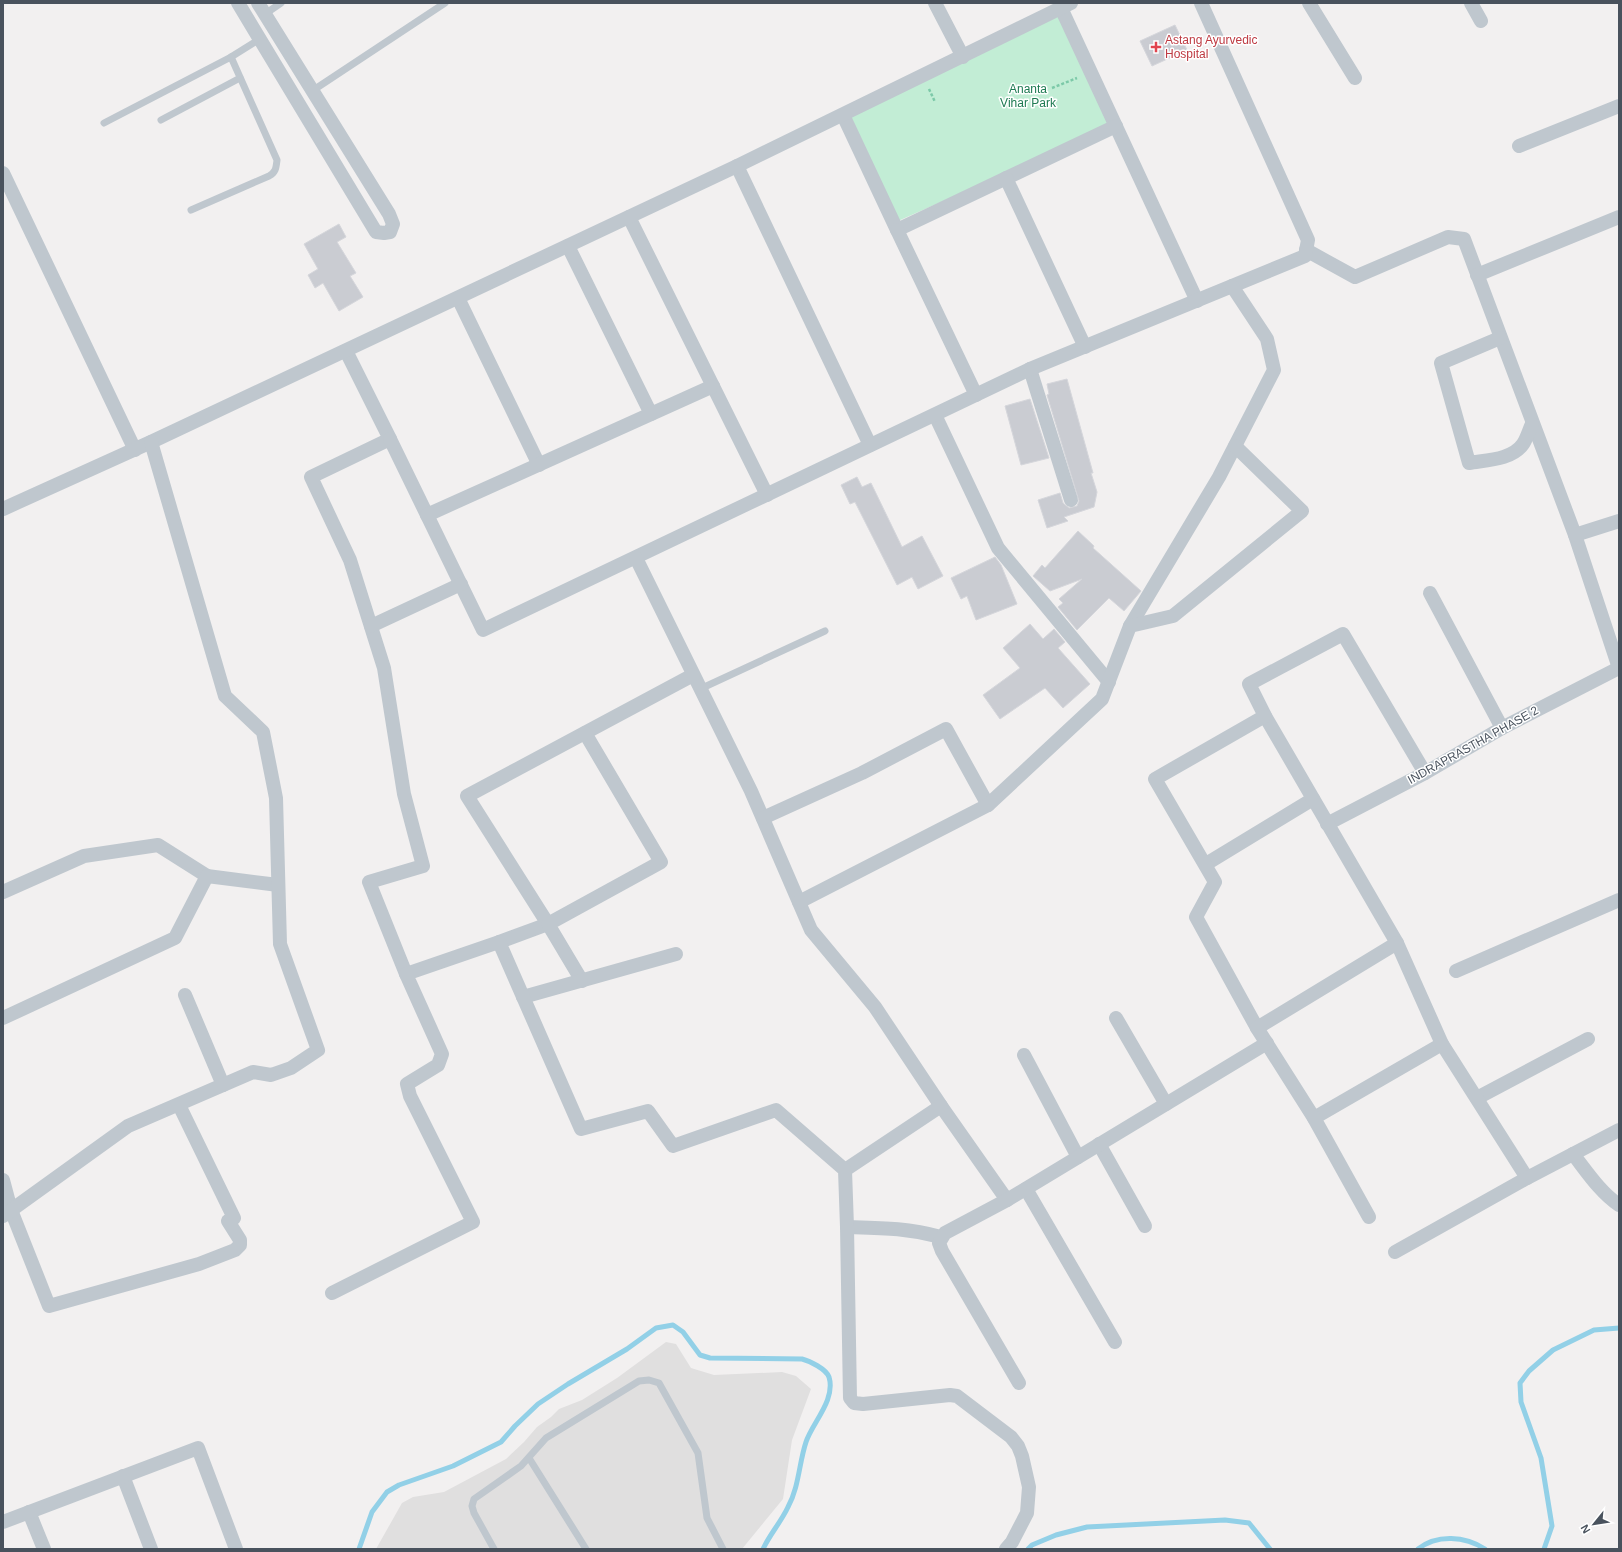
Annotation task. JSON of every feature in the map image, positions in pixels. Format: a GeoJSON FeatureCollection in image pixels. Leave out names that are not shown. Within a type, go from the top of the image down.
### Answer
{"type":"FeatureCollection","features":[{"type":"Feature","properties":{"kind":"street"},"geometry":{"type":"LineString","coordinates":[[238,3],[376,232],[390,232],[393,224],[389,214],[261,9]]}},
{"type":"Feature","properties":{"kind":"street"},"geometry":{"type":"LineString","coordinates":[[935,3],[963,57]]}},
{"type":"Feature","properties":{"kind":"street"},"geometry":{"type":"LineString","coordinates":[[346,351],[483,630],[1030,369],[1305,256],[1308,240],[1201,3]]}},
{"type":"Feature","properties":{"kind":"street"},"geometry":{"type":"LineString","coordinates":[[1471,3],[1481,21]]}},
{"type":"Feature","properties":{"kind":"street"},"geometry":{"type":"LineString","coordinates":[[1313,4],[1355,78]]}},
{"type":"Feature","properties":{"kind":"street"},"geometry":{"type":"LineString","coordinates":[[3,509],[135,450],[737,166],[963,57],[1066,5],[1091,72],[1198,301]]}},
{"type":"Feature","properties":{"kind":"street"},"geometry":{"type":"LineString","coordinates":[[1519,146],[1619,106]]}},
{"type":"Feature","properties":{"kind":"street"},"geometry":{"type":"LineString","coordinates":[[843,115],[976,395]]}},
{"type":"Feature","properties":{"kind":"street"},"geometry":{"type":"LineString","coordinates":[[897,230],[1116,126]]}},
{"type":"Feature","properties":{"kind":"street"},"geometry":{"type":"LineString","coordinates":[[737,166],[870,445]]}},
{"type":"Feature","properties":{"kind":"street"},"geometry":{"type":"LineString","coordinates":[[3,173],[135,450]]}},
{"type":"Feature","properties":{"kind":"street"},"geometry":{"type":"LineString","coordinates":[[1006,178],[1085,347]]}},
{"type":"Feature","properties":{"kind":"street"},"geometry":{"type":"LineString","coordinates":[[629,217],[767,495]]}},
{"type":"Feature","properties":{"kind":"street"},"geometry":{"type":"LineString","coordinates":[[1477,275],[1619,217]]}},
{"type":"Feature","properties":{"kind":"street"},"geometry":{"type":"LineString","coordinates":[[1306,250],[1355,277],[1448,237],[1464,240],[1575,535],[1619,668]]}},
{"type":"Feature","properties":{"kind":"street"},"geometry":{"type":"LineString","coordinates":[[568,246],[650,414]]}},
{"type":"Feature","properties":{"kind":"street"},"geometry":{"type":"LineString","coordinates":[[799,902],[988,805],[1102,699],[1130,626],[1219,477],[1274,370],[1267,339],[1232,286]]}},
{"type":"Feature","properties":{"kind":"street"},"geometry":{"type":"LineString","coordinates":[[458,298],[539,465]]}},
{"type":"Feature","properties":{"kind":"street"},"geometry":{"type":"LineString","coordinates":[[1500,338],[1441,363],[1470,463],[1504,456],[1514,451],[1522,445],[1532,424]]}},
{"type":"Feature","properties":{"kind":"street"},"geometry":{"type":"LineString","coordinates":[[1030,369],[1071,500]]}},
{"type":"Feature","properties":{"kind":"street"},"geometry":{"type":"LineString","coordinates":[[427,515],[713,386]]}},
{"type":"Feature","properties":{"kind":"street"},"geometry":{"type":"LineString","coordinates":[[935,415],[998,548],[1108,682]]}},
{"type":"Feature","properties":{"kind":"street"},"geometry":{"type":"LineString","coordinates":[[332,1293],[473,1222],[410,1096],[407,1084],[438,1065],[442,1054],[406,974],[369,882],[423,866],[404,794],[384,668],[350,560],[311,477],[390,439]]}},
{"type":"Feature","properties":{"kind":"street"},"geometry":{"type":"LineString","coordinates":[[7,1213],[128,1126],[253,1072],[271,1075],[291,1068],[318,1050],[280,944],[276,798],[263,732],[225,696],[151,442]]}},
{"type":"Feature","properties":{"kind":"street"},"geometry":{"type":"LineString","coordinates":[[1130,626],[1173,616],[1302,511],[1235,446]]}},
{"type":"Feature","properties":{"kind":"street"},"geometry":{"type":"LineString","coordinates":[[1575,535],[1619,522]]}},
{"type":"Feature","properties":{"kind":"street"},"geometry":{"type":"LineString","coordinates":[[636,558],[751,791],[811,930],[875,1007],[941,1106],[1007,1200]]}},
{"type":"Feature","properties":{"kind":"street"},"geometry":{"type":"LineString","coordinates":[[371,626],[461,584]]}},
{"type":"Feature","properties":{"kind":"street"},"geometry":{"type":"LineString","coordinates":[[1430,592],[1502,728]]}},
{"type":"Feature","properties":{"kind":"street"},"geometry":{"type":"LineString","coordinates":[[1425,773],[1343,634],[1249,684],[1265,716],[1396,944],[1442,1044],[1527,1178]]}},
{"type":"Feature","properties":{"kind":"street","name":"INDRAPRASTHA PHASE 2"},"geometry":{"type":"LineString","coordinates":[[1328,824],[1425,773],[1502,728],[1619,668]]}},
{"type":"Feature","properties":{"kind":"street"},"geometry":{"type":"LineString","coordinates":[[582,981],[548,924],[467,796],[694,675]]}},
{"type":"Feature","properties":{"kind":"street"},"geometry":{"type":"LineString","coordinates":[[1265,716],[1156,779],[1215,882],[1196,917],[1257,1028],[1314,1118],[1369,1217]]}},
{"type":"Feature","properties":{"kind":"street"},"geometry":{"type":"LineString","coordinates":[[763,818],[862,773],[946,729],[988,805]]}},
{"type":"Feature","properties":{"kind":"street"},"geometry":{"type":"LineString","coordinates":[[406,974],[548,924],[661,862],[584,733]]}},
{"type":"Feature","properties":{"kind":"street"},"geometry":{"type":"LineString","coordinates":[[1206,864],[1313,799]]}},
{"type":"Feature","properties":{"kind":"street"},"geometry":{"type":"LineString","coordinates":[[3,892],[84,856],[158,845],[208,876],[278,885]]}},
{"type":"Feature","properties":{"kind":"street"},"geometry":{"type":"LineString","coordinates":[[3,1018],[175,938],[208,876]]}},
{"type":"Feature","properties":{"kind":"street"},"geometry":{"type":"LineString","coordinates":[[1456,970],[1619,900]]}},
{"type":"Feature","properties":{"kind":"street"},"geometry":{"type":"LineString","coordinates":[[499,942],[581,1129],[648,1111],[674,1146],[776,1110],[845,1170],[850,1398],[854,1403],[863,1404],[950,1395],[957,1396],[1011,1437],[1020,1451],[1029,1487],[1027,1513],[1012,1542],[1006,1549]]}},
{"type":"Feature","properties":{"kind":"street"},"geometry":{"type":"LineString","coordinates":[[1257,1028],[1396,944]]}},
{"type":"Feature","properties":{"kind":"street"},"geometry":{"type":"LineString","coordinates":[[523,997],[676,954]]}},
{"type":"Feature","properties":{"kind":"street"},"geometry":{"type":"LineString","coordinates":[[185,995],[223,1085]]}},
{"type":"Feature","properties":{"kind":"street"},"geometry":{"type":"LineString","coordinates":[[1116,1018],[1166,1104]]}},
{"type":"Feature","properties":{"kind":"street"},"geometry":{"type":"LineString","coordinates":[[1477,1098],[1588,1039]]}},
{"type":"Feature","properties":{"kind":"street"},"geometry":{"type":"LineString","coordinates":[[1019,1383],[942,1250],[939,1243],[941,1237],[945,1233],[1026,1189],[1267,1043]]}},
{"type":"Feature","properties":{"kind":"street"},"geometry":{"type":"LineString","coordinates":[[1314,1118],[1442,1044]]}},
{"type":"Feature","properties":{"kind":"street"},"geometry":{"type":"LineString","coordinates":[[1024,1056],[1078,1157]]}},
{"type":"Feature","properties":{"kind":"street"},"geometry":{"type":"LineString","coordinates":[[3,1180],[7,1213],[49,1306],[199,1264],[235,1250],[240,1245],[240,1240],[228,1221],[234,1218],[179,1105]]}},
{"type":"Feature","properties":{"kind":"street"},"geometry":{"type":"LineString","coordinates":[[845,1170],[941,1106]]}},
{"type":"Feature","properties":{"kind":"street"},"geometry":{"type":"LineString","coordinates":[[1395,1252],[1527,1178],[1619,1130]]}},
{"type":"Feature","properties":{"kind":"street"},"geometry":{"type":"LineString","coordinates":[[1099,1144],[1145,1226]]}},
{"type":"Feature","properties":{"kind":"street"},"geometry":{"type":"LineString","coordinates":[[1573,1154],[1596,1184],[1619,1205]]}},
{"type":"Feature","properties":{"kind":"street"},"geometry":{"type":"LineString","coordinates":[[1026,1189],[1115,1342]]}},
{"type":"Feature","properties":{"kind":"street"},"geometry":{"type":"LineString","coordinates":[[847,1227],[894,1228],[918,1231],[941,1237]]}},
{"type":"Feature","properties":{"kind":"street"},"geometry":{"type":"LineString","coordinates":[[3,1522],[198,1448],[236,1549]]}},
{"type":"Feature","properties":{"kind":"street"},"geometry":{"type":"LineString","coordinates":[[124,1476],[151,1549]]}},
{"type":"Feature","properties":{"kind":"street"},"geometry":{"type":"LineString","coordinates":[[29,1512],[44,1549]]}},
{"type":"Feature","properties":{"kind":"lane"},"geometry":{"type":"LineString","coordinates":[[261,9],[281,3]]}},
{"type":"Feature","properties":{"kind":"lane"},"geometry":{"type":"LineString","coordinates":[[312,91],[445,3]]}},
{"type":"Feature","properties":{"kind":"lane"},"geometry":{"type":"LineString","coordinates":[[104,123],[230,57],[260,39]]}},
{"type":"Feature","properties":{"kind":"lane"},"geometry":{"type":"LineString","coordinates":[[191,210],[275,172],[277,160],[230,57]]}},
{"type":"Feature","properties":{"kind":"lane"},"geometry":{"type":"LineString","coordinates":[[161,120],[240,78]]}},
{"type":"Feature","properties":{"kind":"lane"},"geometry":{"type":"LineString","coordinates":[[700,689],[826,631]]}},
{"type":"Feature","properties":{"kind":"lane"},"geometry":{"type":"LineString","coordinates":[[494,1549],[474,1513],[472,1506],[474,1499],[521,1466],[546,1438],[639,1381],[649,1380],[659,1383],[698,1454],[707,1518],[723,1549]]}},
{"type":"Feature","properties":{"kind":"lane"},"geometry":{"type":"LineString","coordinates":[[528,1458],[586,1549]]}},
{"type":"Feature","properties":{"kind":"path"},"geometry":{"type":"LineString","coordinates":[[1052,88],[1091,72]]}},
{"type":"Feature","properties":{"kind":"shaded area"},"geometry":{"type":"Polygon","coordinates":[[[666,1342],[676,1344],[691,1368],[714,1375],[782,1372],[796,1376],[811,1389],[792,1440],[783,1499],[742,1549],[376,1549],[402,1503],[413,1497],[444,1492],[506,1459],[537,1427],[559,1409],[582,1400],[617,1378],[666,1342]]]}},
{"type":"Feature","properties":{"kind":"green space","name":"Ananta Vihar Park"},"geometry":{"type":"Polygon","coordinates":[[[1060,10],[1114,125],[898,221],[847,116],[1060,10]]]}},
{"type":"Feature","properties":{"kind":"building"},"geometry":{"type":"Polygon","coordinates":[[[1175,25],[1187,50],[1152,66],[1140,41],[1175,25]]]}},
{"type":"Feature","properties":{"kind":"building"},"geometry":{"type":"Polygon","coordinates":[[[339,224],[346,237],[337,242],[356,273],[350,276],[363,297],[339,311],[323,283],[315,288],[308,275],[318,269],[304,244],[339,224]]]}},
{"type":"Feature","properties":{"kind":"building"},"geometry":{"type":"Polygon","coordinates":[[[1067,379],[1097,492],[1094,507],[1064,517],[1068,521],[1047,528],[1038,500],[1060,493],[1063,503],[1069,508],[1077,506],[1079,501],[1047,395],[1049,394],[1047,384],[1067,379]]]}},
{"type":"Feature","properties":{"kind":"building"},"geometry":{"type":"Polygon","coordinates":[[[1030,399],[1049,458],[1021,465],[1005,406],[1030,399]]]}},
{"type":"Feature","properties":{"kind":"building"},"geometry":{"type":"Polygon","coordinates":[[[857,477],[862,487],[871,483],[902,547],[922,536],[943,576],[918,589],[912,577],[897,585],[855,502],[850,504],[841,485],[857,477]]]}},
{"type":"Feature","properties":{"kind":"building"},"geometry":{"type":"Polygon","coordinates":[[[1078,531],[1094,546],[1093,548],[1141,591],[1124,611],[1109,598],[1077,630],[1058,607],[1063,603],[1059,599],[1082,579],[1050,591],[1033,576],[1042,565],[1045,568],[1078,531]]]}},
{"type":"Feature","properties":{"kind":"building"},"geometry":{"type":"Polygon","coordinates":[[[995,557],[1001,565],[1017,604],[976,620],[967,596],[961,599],[951,578],[995,557]]]}},
{"type":"Feature","properties":{"kind":"building"},"geometry":{"type":"Polygon","coordinates":[[[1030,624],[1043,639],[1054,629],[1065,642],[1058,648],[1090,684],[1063,708],[1045,688],[1000,719],[983,695],[1020,668],[1003,648],[1030,624]]]}},
{"type":"Feature","properties":{"kind":"waterway"},"geometry":{"type":"LineString","coordinates":[[359,1549],[372,1512],[387,1492],[399,1485],[453,1466],[501,1442],[538,1404],[568,1384],[627,1349],[656,1328],[673,1325],[683,1332],[700,1355],[710,1358],[802,1359],[821,1368],[829,1377],[829,1394],[806,1442],[792,1499],[763,1549]]}},
{"type":"Feature","properties":{"kind":"waterway"},"geometry":{"type":"LineString","coordinates":[[1544,1549],[1552,1526],[1541,1458],[1521,1402],[1520,1383],[1529,1371],[1553,1350],[1594,1330],[1619,1328]]}},
{"type":"Feature","properties":{"kind":"waterway"},"geometry":{"type":"LineString","coordinates":[[1028,1549],[1032,1545],[1056,1535],[1087,1527],[1225,1520],[1249,1523],[1270,1549]]}},
{"type":"Feature","properties":{"kind":"waterway"},"geometry":{"type":"LineString","coordinates":[[1418,1549],[1434,1541],[1451,1538],[1469,1541],[1485,1549]]}},
{"type":"Feature","properties":{"kind":"place","name":"Astang Ayurvedic Hospital"},"geometry":{"type":"Point","coordinates":[1156,47]}}]}
